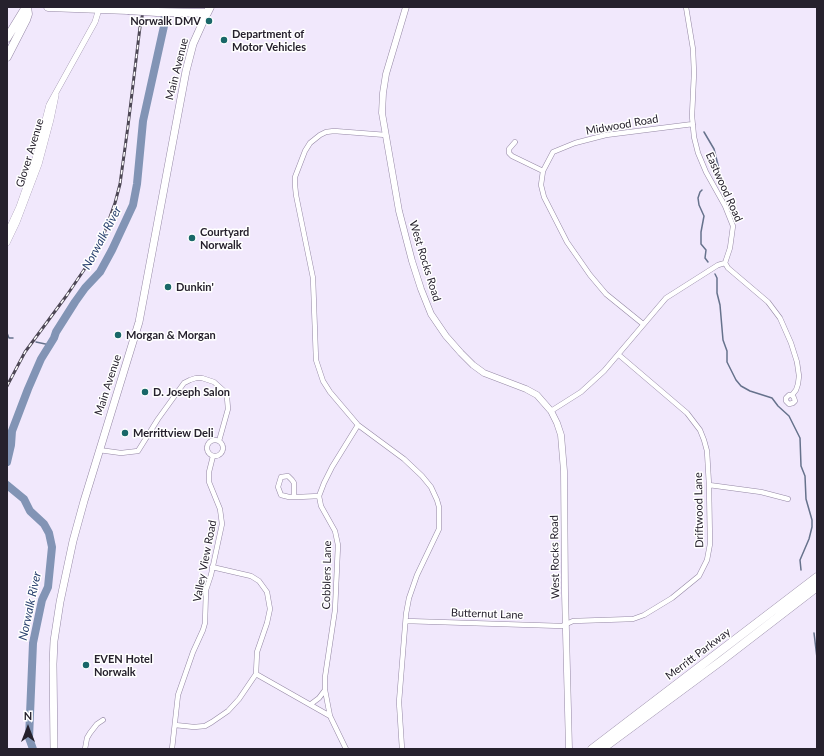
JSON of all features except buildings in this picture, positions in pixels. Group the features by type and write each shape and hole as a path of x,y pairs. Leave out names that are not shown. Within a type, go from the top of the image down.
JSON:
{"highway":[{"path":"7,38 27,7"},
{"path":"7,57 25,24 28,14 27,7"},
{"path":"48,7 182,12 208,10"},
{"name":"Merritt Parkway","path":"592,749 817,577"},
{"name":"Merritt Parkway","path":"602,749 817,587"}],"main road":[{"name":"West Rocks Road","path":"406,7 398,30 384,86 382,113 400,211 421,289 431,314 446,336 473,365 484,372 532,392 542,399 551,411 560,431 563,453 569,749"},
{"name":"Main Avenue","path":"54,749 53,674 58,616 75,535 99,450 139,322 186,71 193,44 208,10"}],"street":[{"name":"Eastwood Road","path":"686,7 693,49 694,137 698,153 706,172 725,206 733,226 730,248 725,263"},
{"name":"Glover Avenue","path":"7,233 19,207 33,167 49,105 57,88 95,22 99,9"},
{"name":"Glover Avenue","path":"7,243 18,222 39,164 51,119 57,88"},
{"name":"Midwood Road","path":"543,171 553,152 575,143 606,135 693,124"},
{"path":"386,135 326,132 314,139 305,151 295,177 296,195 313,278 315,349 317,365 323,381 330,392 358,425 414,468 431,487 437,500 439,529 417,575 409,598 406,614 399,702 402,749"},
{"path":"515,142 509,149 509,153 512,156 543,171 541,185 544,197 555,220 590,275 606,294 643,324"},
{"path":"551,411 581,392 619,355 643,324 666,298 718,265 725,263 728,268 768,302 780,318 791,343 797,362 799,376 798,384 792,395"},
{"name":"Driftwood Lane","path":"566,624 573,621 638,618 672,598 694,581 702,572 710,544 709,485 706,451 700,430 678,405 619,355"},
{"name":"Valley View Road","path":"99,450 120,453 138,451 158,419 184,383 196,378 202,378 214,382 220,386 228,397 228,409 219,442"},
{"path":"294,497 294,483 288,476 281,477 278,487 279,492 284,496 294,497 319,496 332,467 358,425"},
{"name":"Valley View Road","path":"172,749 175,715 181,685 205,623 206,590 222,524 220,509 209,482 212,456 207,449 208,444 214,440 219,442 222,446 222,452 219,455 212,456"},
{"path":"709,485 761,492 788,500"},
{"name":"Cobblers Lane","path":"319,496 321,506 335,531 338,545 335,610 325,677 325,690 330,716 346,749"},
{"path":"175,725 194,727 205,726 212,722 228,711 239,700 256,674 257,652 270,609 268,592 259,581 251,576 212,567"},
{"name":"Butternut Lane","path":"406,621 562,626 566,624"},
{"path":"256,674 330,716"},
{"path":"311,704 319,698 325,690"},
{"path":"85,749 87,738 90,733 97,724 103,720"}],"waterway":[{"name":"Norwalk River","path":"7,462 11,445 12,431 41,359 75,302 85,288 100,272 133,205 137,184 143,121 164,26 165,7"},
{"path":"704,132 714,149 719,169 718,179"},
{"path":"702,190 698,198 699,205 704,216 701,232 701,244 706,250 705,258 708,262"},
{"path":"715,274 717,278 717,293 720,305 723,340 727,351 727,362 736,380 741,386 750,391 772,398 789,416 800,438 801,466 805,476 806,499 812,520 809,539 800,560 801,570"},
{"path":"7,333 9,338 13,338"},
{"path":"36,342 50,345"},
{"name":"Norwalk River","path":"7,485 24,499 30,511 44,524 49,533 52,547 48,587 42,600 33,643 29,738 33,749"},
{"path":"814,633 817,658"}],"railway":[{"path":"7,386 25,352 88,264 105,231 120,184 140,27 144,7"}],"place":[{"name":"Norwalk DMV","path":"209,21"},
{"name":"Department of Motor Vehicles","path":"224,40"},
{"name":"Courtyard Norwalk","path":"192,238"},
{"name":"Dunkin'","path":"168,287"},
{"name":"Morgan & Morgan","path":"118,335"},
{"name":"D. Joseph Salon","path":"145,392"},
{"name":"Merrittview Deli","path":"125,433"},
{"name":"EVEN Hotel Norwalk","path":"86,665"}]}
